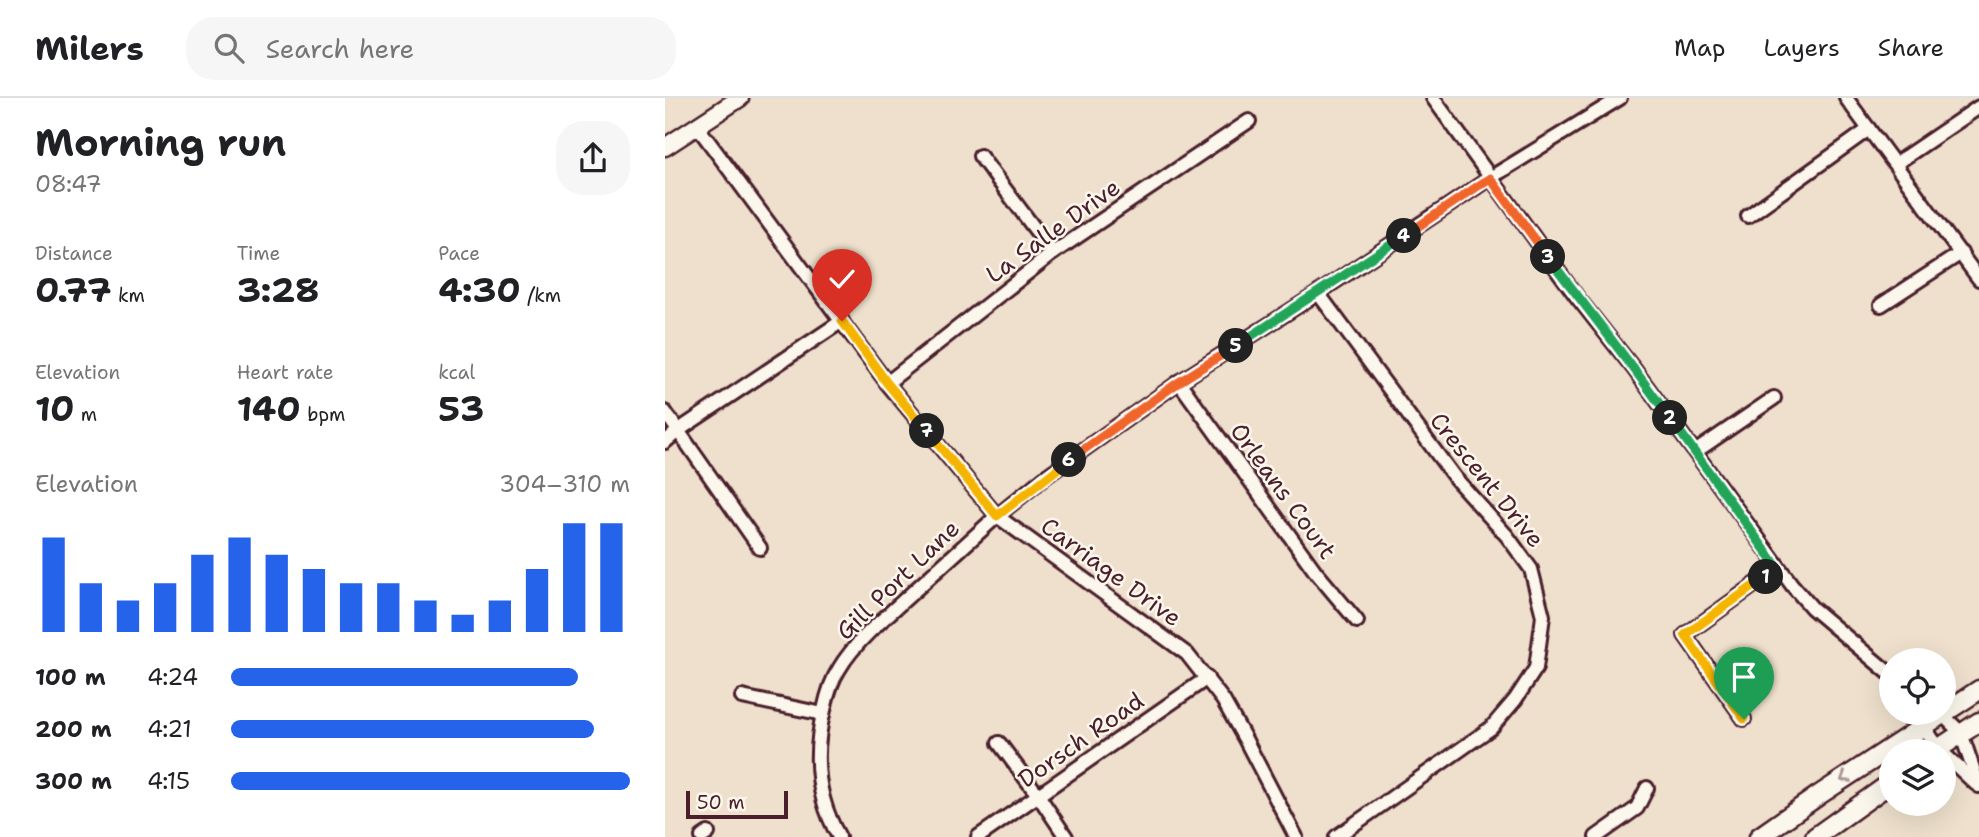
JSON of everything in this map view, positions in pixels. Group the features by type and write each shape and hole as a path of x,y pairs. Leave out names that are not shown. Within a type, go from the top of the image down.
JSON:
{"main road":[{"path":"1956,704 1979,690"},
{"path":"1954,739 1979,722"},
{"path":"1759,837 1910,725"},
{"path":"1815,837 1879,791"}],"street":[{"path":"665,147 740,98"},
{"path":"1433,98 1778,568 1812,608 1879,665"},
{"name":"Gill Port Lane","path":"839,837 825,809 819,781 819,731 827,696 837,671 870,631 997,516 1045,477 1179,382 1490,178 1620,98"},
{"path":"1846,98 1979,279"},
{"path":"1895,164 1979,107"},
{"name":"La Salle Drive","path":"887,383 1053,253 1249,121"},
{"name":"Carriage Drive","path":"697,126 887,383 997,516 1187,654 1223,700 1296,837"},
{"path":"1748,216 1869,129"},
{"path":"980,156 1053,253"},
{"path":"1881,305 1961,253"},
{"name":"Crescent Drive","path":"1318,293 1455,478 1507,536 1531,569 1543,617 1536,668 1515,700 1491,728 1336,837"},
{"path":"665,442 842,321"},
{"name":"Orleans Court","path":"1179,382 1315,571 1357,621"},
{"path":"1695,452 1774,398"},
{"path":"665,412 760,548"},
{"path":"1744,719 1685,635 1778,568"},
{"name":"Dorsch Road","path":"978,837 1207,678"},
{"path":"742,697 823,714"},
{"path":"1953,725 1961,733 1979,786"},
{"path":"999,743 1066,837"},
{"path":"1956,765 1979,786"},
{"path":"1596,837 1636,808 1647,788"}],"route":[{"path":"842,321 887,383 997,516 1045,477 1179,382 1490,178 1577,297 1634,369 1778,568 1685,635 1744,719"}]}
